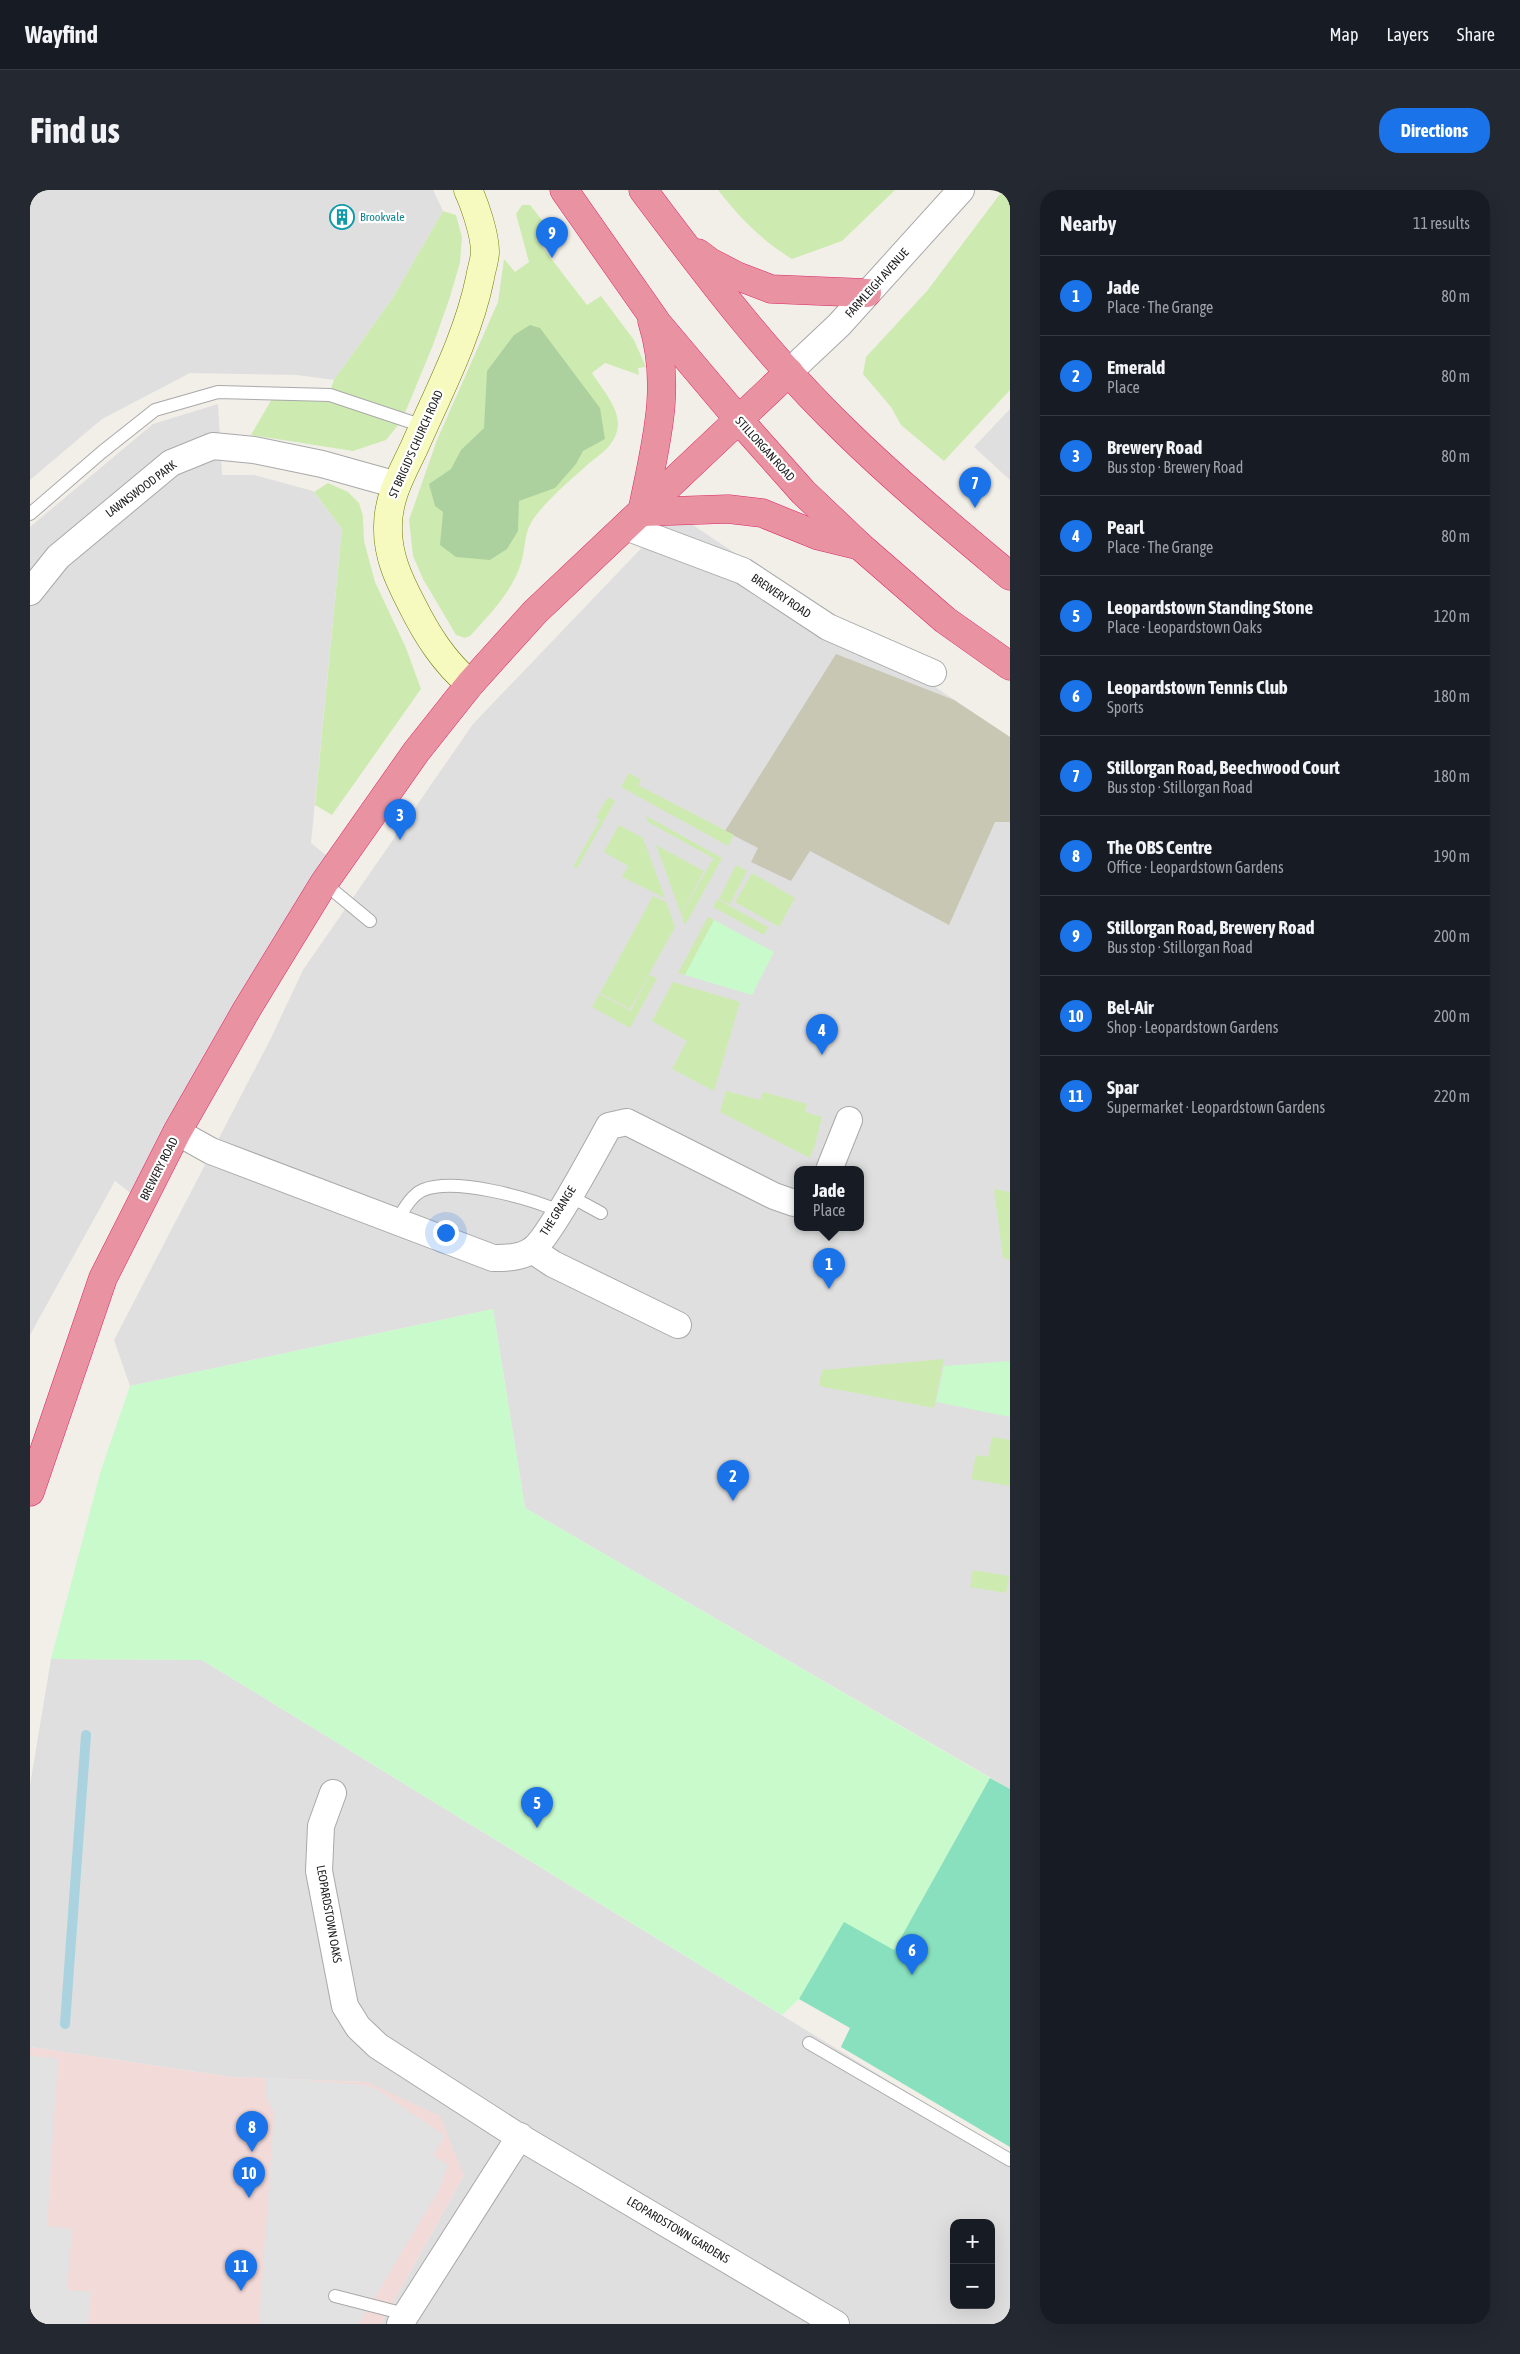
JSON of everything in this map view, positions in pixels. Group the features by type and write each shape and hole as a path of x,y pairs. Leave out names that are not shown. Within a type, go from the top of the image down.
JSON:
{"highway":[{"name":"STILLORGAN ROAD","path":"564,190 648,310 739,420 804,492 861,547 945,620 1010,666"},
{"path":"643,190 724,298 789,372 850,437 1010,576"},
{"path":"680,240 710,262 771,289 867,292"},
{"path":"648,310 659,349 663,389 634,520 728,509 762,513 819,536 861,547"},
{"name":"BREWERY ROAD","path":"30,1492 103,1278 177,1132 247,1009 324,883 416,752 470,684 535,612 789,372"}],"street":[{"name":"ST BRIGID'S CHURCH ROAD","path":"468,190 474,203 485,251 475,303 389,504 388,528 390,550 396,573 437,649 452,669 470,684"},
{"name":"FARMLEIGH AVENUE","path":"789,372 839,325 961,190"},
{"name":"LAWNSWOOD PARK","path":"30,592 58,557 171,463 213,446 254,450 322,464 397,485"},
{"name":"BREWERY ROAD","path":"634,520 743,571 828,627 933,672"},
{"path":"830,1166 849,1120"},
{"name":"THE GRANGE","path":"532,1250 546,1233 609,1126 627,1122 774,1196 794,1202"},
{"path":"177,1132 210,1151 493,1258 511,1258 532,1250 553,1264 678,1325"},
{"name":"LEOPARDSTOWN OAKS","path":"334,1793 321,1826 319,1871 345,2006"},
{"name":"LEOPARDSTOWN GARDENS","path":"345,2006 358,2027 378,2046 520,2136 836,2324"},
{"path":"402,2319 520,2136"}],"lane":[{"path":"30,514 102,452 155,410 218,392 330,395 423,426"},
{"path":"324,883 370,921"},
{"path":"396,1222 410,1201 422,1190 442,1186 564,1203 601,1213"},
{"path":"809,2044 1010,2160"},
{"path":"335,2296 402,2319"}],"shaded area":[{"path":"30,190 433,190 443,211 392,299 334,380 297,375 190,373 102,419 30,480"},
{"path":"218,404 222,475 254,475 313,491 342,529 311,843 337,864 141,1201 115,1181 30,1335 30,527 153,424"},
{"path":"1010,409 1010,480 974,447"},
{"path":"675,513 1010,737 1010,1789 525,1508 493,1309 130,1386 114,1340 271,1038 303,970 473,724"},
{"path":"836,654 954,700 1010,737 1010,822 995,822 949,925 810,851 791,881 751,862 758,848 725,831"},
{"path":"51,1659 202,1660 1010,2155 1010,2324 381,2324 464,2175 367,2082 231,2077 30,2047 30,1785"},
{"path":"30,2047 231,2077 367,2082 440,2116 464,2175 381,2324 30,2324"},
{"path":"30,2056 58,2058 47,2226 72,2229 67,2290 91,2292 88,2324 30,2324"},
{"path":"266,2077 365,2085 378,2090 445,2136 433,2155 448,2165 440,2188 359,2324 259,2324 274,2113 265,2096"}],"green space":[{"path":"718,190 895,190 842,241 792,259 771,245 752,228"},
{"path":"1010,190 1010,390 944,461 901,425 891,407 863,374 866,357 927,291 1000,194"},
{"path":"522,205 530,205 549,229 536,239 587,305 601,296 634,340 646,367 638,368 639,375 605,363 592,373 610,400 617,416 618,423 615,437 604,451 545,504 534,518 528,530 521,562 510,587 470,636 465,638 456,635 423,579 413,556 409,520 437,440 498,302 504,259 515,272 529,262 516,214"},
{"path":"443,211 456,215 462,237 460,263 433,345 407,408 399,424 386,440 353,451 251,435 273,397 326,402 334,380 392,299"},
{"path":"530,325 540,328 600,408 605,439 583,451 576,464 555,488 519,501 518,531 507,549 490,560 456,557 440,545 443,512 435,506 429,484 451,469 461,450 484,428 487,371 514,335"},
{"path":"328,483 348,492 359,503 363,516 364,541 375,582 406,648 421,689 332,815 315,805 342,529 314,492"},
{"path":"629,773 641,780 638,785 734,835 728,846 621,787"},
{"path":"608,797 615,801 577,868 573,867 600,820 596,817"},
{"path":"646,816 722,858 720,862 648,822"},
{"path":"619,825 643,838 665,898 622,877 628,866 604,852"},
{"path":"656,845 704,871 681,914"},
{"path":"713,859 720,862 685,925 681,915"},
{"path":"736,865 747,871 730,904 719,899"},
{"path":"752,873 795,898 779,927 735,902"},
{"path":"653,896 666,902 675,927 630,1009 600,993"},
{"path":"717,899 768,927 764,935 713,907"},
{"path":"708,917 714,920 685,975 678,973"},
{"path":"714,920 774,952 752,995 685,975"},
{"path":"649,975 657,978 630,1028 592,1007 599,994 631,1011"},
{"path":"673,982 740,1002 714,1091 672,1069 687,1041 652,1021"},
{"path":"726,1091 760,1100 763,1092 807,1104 805,1112 822,1117 810,1158 720,1112"},
{"path":"994,1189 1010,1192 1010,1260 1003,1258"},
{"path":"493,1309 525,1508 990,1778 894,1950 844,1923 799,1999 782,2015 202,1660 51,1659 101,1470 130,1386"},
{"path":"944,1359 934,1408 819,1386 822,1370"},
{"path":"1010,1361 1010,1417 936,1402 944,1366"},
{"path":"992,1437 1010,1440 1010,1486 971,1479 976,1455 988,1457"},
{"path":"973,1570 1009,1576 1006,1593 970,1587"},
{"path":"990,1778 1010,1789 1010,2147 841,2047 850,2028 799,1999 844,1922 894,1950"}],"waterway":[{"path":"65,2024 86,1735"}],"place":[{"name":"Brookvale","path":"342,217"},
{"name":"Stillorgan Road, Brewery Road","path":"552,258"},
{"name":"Stillorgan Road, Beechwood Court","path":"975,508"},
{"name":"Brewery Road","path":"400,840"},
{"name":"Pearl","path":"822,1055"},
{"name":"Jade","path":"829,1289"},
{"name":"Emerald","path":"733,1501"},
{"name":"Leopardstown Standing Stone","path":"537,1828"},
{"name":"Leopardstown Tennis Club","path":"912,1975"},
{"name":"The OBS Centre","path":"252,2152"},
{"name":"Bel-Air","path":"249,2198"},
{"name":"Spar","path":"241,2291"}]}
